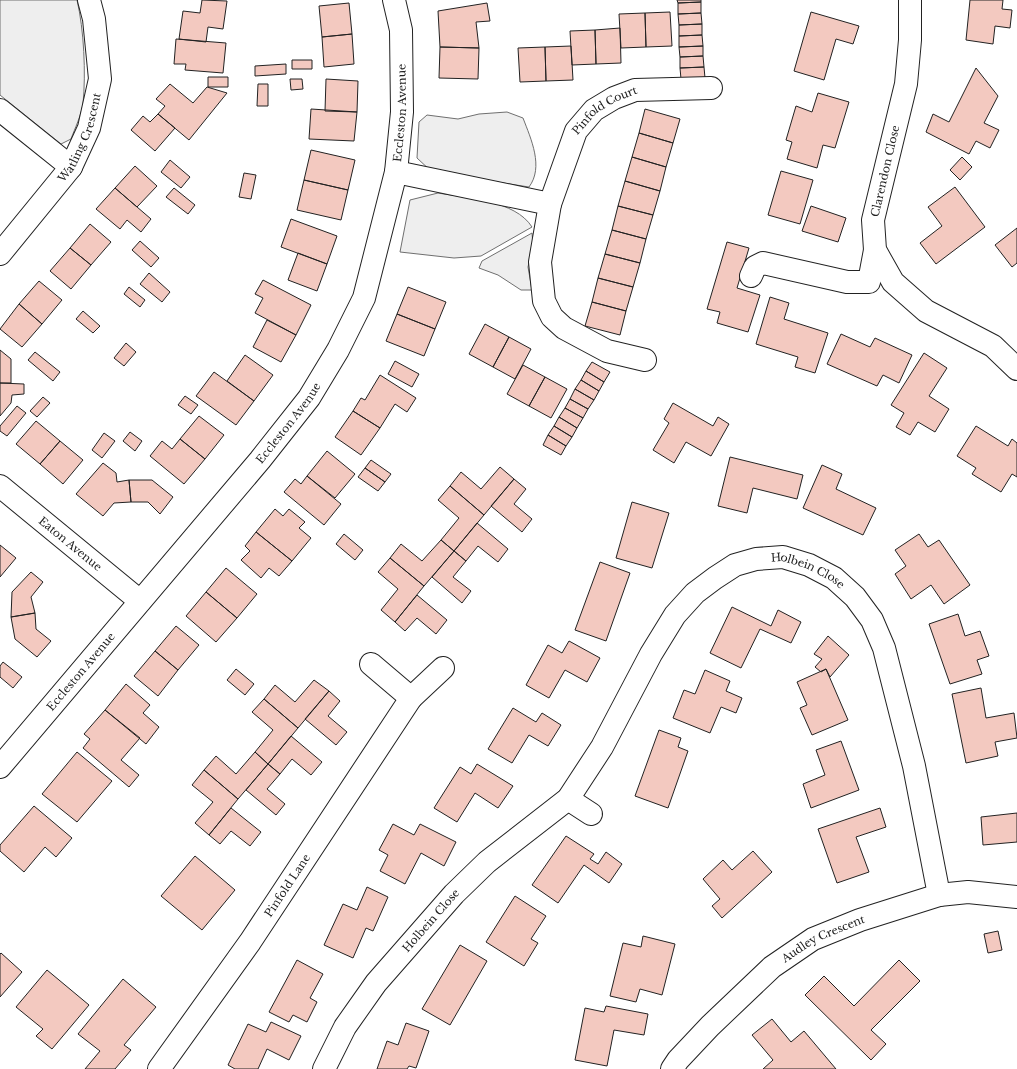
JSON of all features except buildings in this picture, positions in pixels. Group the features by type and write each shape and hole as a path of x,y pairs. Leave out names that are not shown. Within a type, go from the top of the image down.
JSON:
{"street":[{"name":"Watling Crescent","path":"0,254 70,167 89,128 100,79 94,19 89,0"},
{"name":"Eccleston Avenue","path":"0,767 260,460 309,398 338,350 364,298 396,172 402,112 401,30 394,0"},
{"name":"Clarendon Close","path":"910,0 910,40 906,84 873,220 875,250 893,282 926,311 994,346 1017,369"},
{"name":"Pinfold Court","path":"645,360 608,351 564,328 552,317 544,301 540,262 550,204 576,132 594,110 614,98 635,90 659,88 711,88"},
{"path":"0,110 70,167"},
{"path":"396,172 550,204"},
{"path":"750,276 754,267 763,263 847,282 869,282 875,250"},
{"name":"Eaton Avenue","path":"0,486 140,601"},
{"name":"Holbein Close","path":"324,1069 345,1027 376,983 454,894 487,862 568,799 602,747 651,654 675,615 695,593 735,565 756,559 783,557 809,565 834,578 855,597 872,620 884,648 914,766 939,895"},
{"path":"371,664 411,698"},
{"name":"Pinfold Lane","path":"159,1069 250,942 411,698 443,668"},
{"path":"568,799 591,814"},
{"name":"Audley Crescent","path":"672,1069 710,1026 772,967 813,939 860,920 939,895 968,892 1017,897"}],"shaded area":[{"path":"0,0 77,0 84,52 83,104 71,139 61,144 0,95"},
{"path":"507,112 523,118 535,153 536,171 529,187 432,172 417,158 419,122 427,115 458,119 479,114"},
{"path":"438,193 476,199 502,206 514,211 524,218 532,227 481,256 454,258 400,252 410,200"},
{"path":"532,233 533,245 528,267 532,290 521,290 498,275 479,268 482,261"}]}
